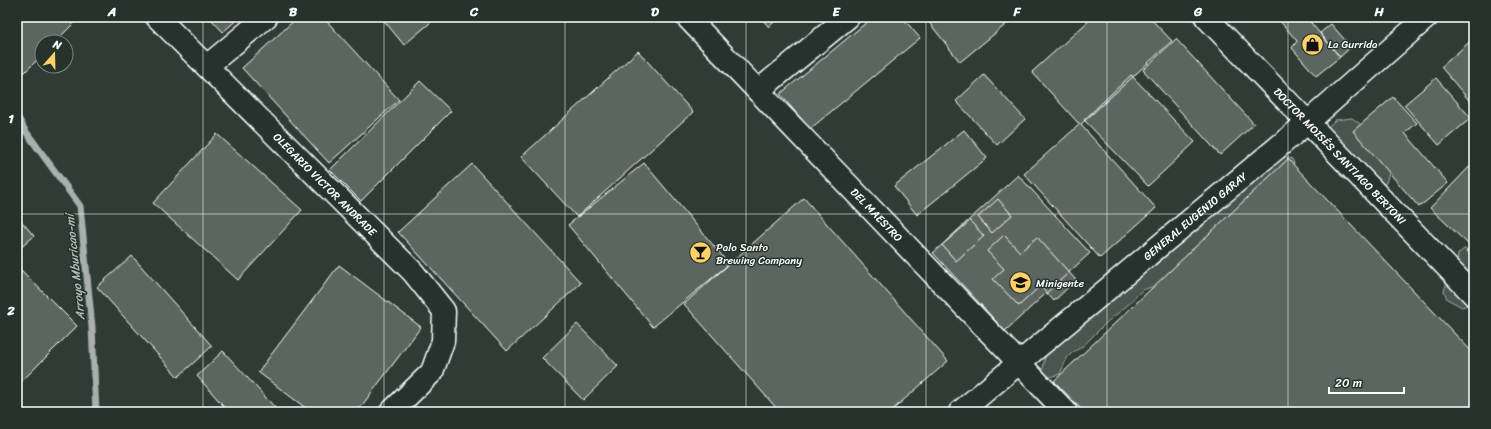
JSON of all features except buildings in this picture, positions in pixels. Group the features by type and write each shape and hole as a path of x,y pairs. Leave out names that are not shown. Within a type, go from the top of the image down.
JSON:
{"street":[{"name":"OLEGARIO VICTOR ANDRADE","path":"157,17 413,272 444,311 443,341 432,372 391,412"},
{"path":"207,66 266,17"},
{"name":"DEL MAESTRO","path":"686,17 1066,412"},
{"path":"758,91 848,17"},
{"name":"DOCTOR MOISÉS SANTIAGO BERTONI","path":"1206,17 1474,295"},
{"name":"GENERAL EUGENIO GARAY","path":"960,412 1308,122 1427,17"}],"shaded area":[{"path":"1352,118 1360,124 1362,132 1391,166 1386,183 1365,192 1348,182 1340,175 1327,134 1329,126 1335,120"},
{"path":"1286,157 1292,159 1294,163 1292,168 1191,250 1172,274 1157,285 1139,293 1083,346 1067,358 1060,374 1047,378 1042,375 1045,356 1110,300 1115,298 1126,283 1156,265 1191,233 1201,228 1210,216 1280,158"},
{"path":"1464,249 1472,250 1474,253 1474,303 1462,307 1447,299 1444,291 1447,282 1457,266 1458,254"}],"waterway":[{"name":"Arroyo Mburicao-mi","path":"17,116 24,129 80,206 92,327 96,412"}],"place":[{"name":"La Gurrida","path":"1312,44"},
{"name":"Palo Santo Brewing Company","path":"701,253"},
{"name":"Minigente","path":"1020,283"}]}
